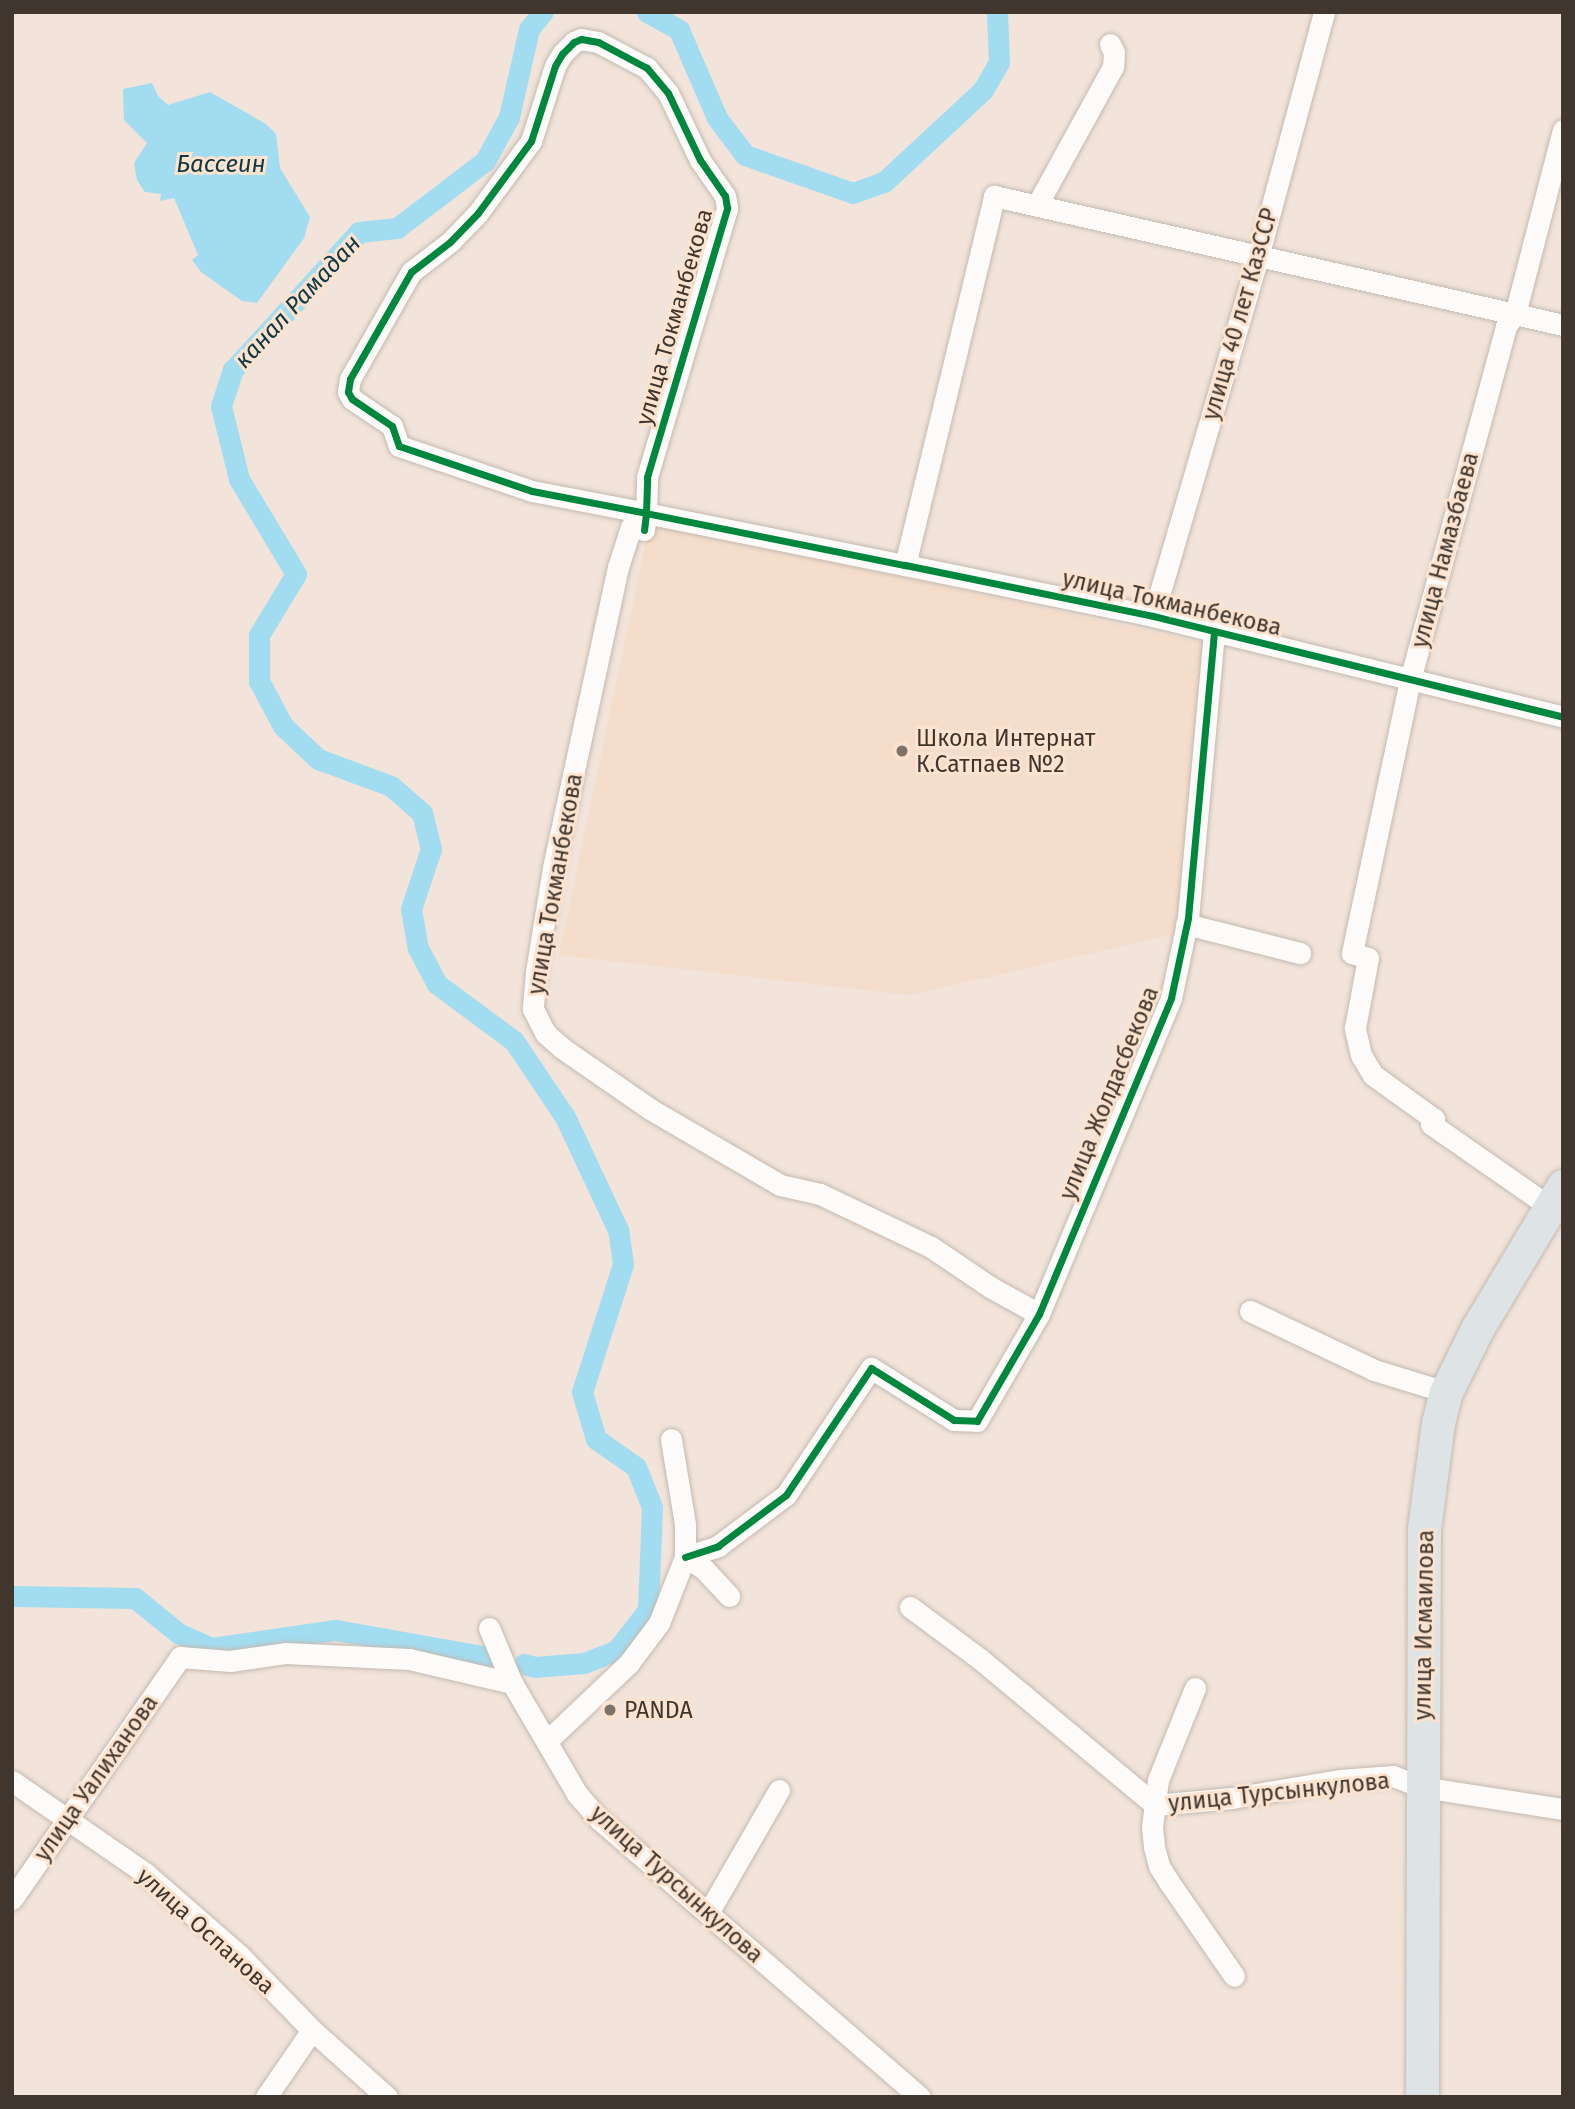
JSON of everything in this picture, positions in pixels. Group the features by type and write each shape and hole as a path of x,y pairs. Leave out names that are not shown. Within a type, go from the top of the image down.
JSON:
{"main road":[{"name":"улица Исмаилова","path":"1422,2097 1424,1529 1437,1423 1446,1392 1477,1329 1557,1197"}],"street":[{"name":"улица 40 лет КазССР","path":"1153,616 1258,257 1324,12"},
{"name":"улица Токманбекова","path":"645,522 647,477 727,208 725,196 700,160 668,93 647,68 598,43 581,39 562,54 555,66 531,141 503,181 450,242 411,272 350,379 348,392 352,399 392,426 398,446 532,491 645,522 905,565 1153,616 1563,717"},
{"path":"1037,205 1113,67 1114,52 1110,44"},
{"name":"улица Намазбаева","path":"1557,1197 1431,1124 1434,1119 1373,1074 1361,1055 1355,1028 1368,958 1352,953 1410,680 1502,339 1515,314 1563,130"},
{"path":"905,565 994,197 1258,257 1352,275 1457,304 1563,326"},
{"name":"улица Токманбекова","path":"645,522 631,527 618,567 553,868 536,972 533,1009 546,1034 562,1048 650,1109 780,1185 820,1194 867,1214 930,1247 990,1287 1039,1314"},
{"name":"улица Жолдасбекова","path":"685,1557 718,1546 786,1496 872,1368 954,1420 977,1421 1039,1314 1171,998 1186,924 1214,631"},
{"path":"1186,924 1300,953"},
{"path":"1250,1311 1374,1370 1446,1392"},
{"path":"548,1740 648,1642 659,1623 685,1557 685,1524 671,1439"},
{"path":"685,1557 704,1569 729,1595"},
{"name":"улица Турсынкулова","path":"910,1607 980,1659 1155,1805 1231,1798 1340,1780 1393,1776 1422,1787 1563,1810"},
{"name":"улица Турсынкулова","path":"489,1628 512,1683 548,1740 577,1794 600,1820 920,2097"},
{"name":"улица Уалиханова","path":"12,1899 180,1657 230,1661 286,1653 409,1659 512,1683"},
{"path":"1195,1688 1158,1780 1152,1827 1158,1866 1234,1976"},
{"name":"улица Оспанова","path":"12,1781 145,1873 240,1956 313,2030 387,2097"},
{"path":"708,1913 779,1790"},
{"path":"266,2097 313,2030"}],"shaded area":[{"name":"Школа Интернат К.Сатпаев №2","path":"650,522 1213,645 1183,932 910,995 559,955"}],"water":[{"name":"Бассеин","path":"152,83 158,96 168,105 210,92 266,124 276,134 280,168 310,217 304,238 257,303 242,301 201,272 192,260 198,255 174,198 160,201 161,194 145,192 137,180 134,163 147,143 124,120 123,89"}],"waterway":[{"name":"канал Рамадан","path":"524,1664 535,1667 584,1663 616,1651 648,1610 652,1507 636,1467 596,1439 582,1392 623,1264 618,1230 565,1117 514,1041 437,984 418,949 411,909 431,849 422,813 391,786 318,759 283,726 259,681 259,635 296,574 239,479 221,406 233,370 359,232 397,228 485,161 509,117 529,29 543,12"},
{"name":"канал Рамадан","path":"647,12 679,30 717,118 745,155 853,193 884,182 983,90 999,62 997,12"},
{"name":"канал Рамадан","path":"12,1596 135,1598 178,1633 212,1648 336,1630 487,1657"}],"cycle path":[{"path":"644,530 646,513 647,477 727,208 725,196 700,160 668,93 647,68 598,42 581,39 562,54 555,66 531,141 478,213 450,242 411,272 350,379 348,392 352,399 392,426 399,446 532,491 646,513 905,565 1153,616 1563,717"},
{"path":"685,1557 718,1546 786,1495 871,1368 954,1420 977,1421 1039,1314 1171,998 1188,918 1214,631"}],"place":[{"name":"Школа Интернат К.Сатпаев №2","path":"902,751"},
{"name":"PANDA","path":"610,1710"}]}
